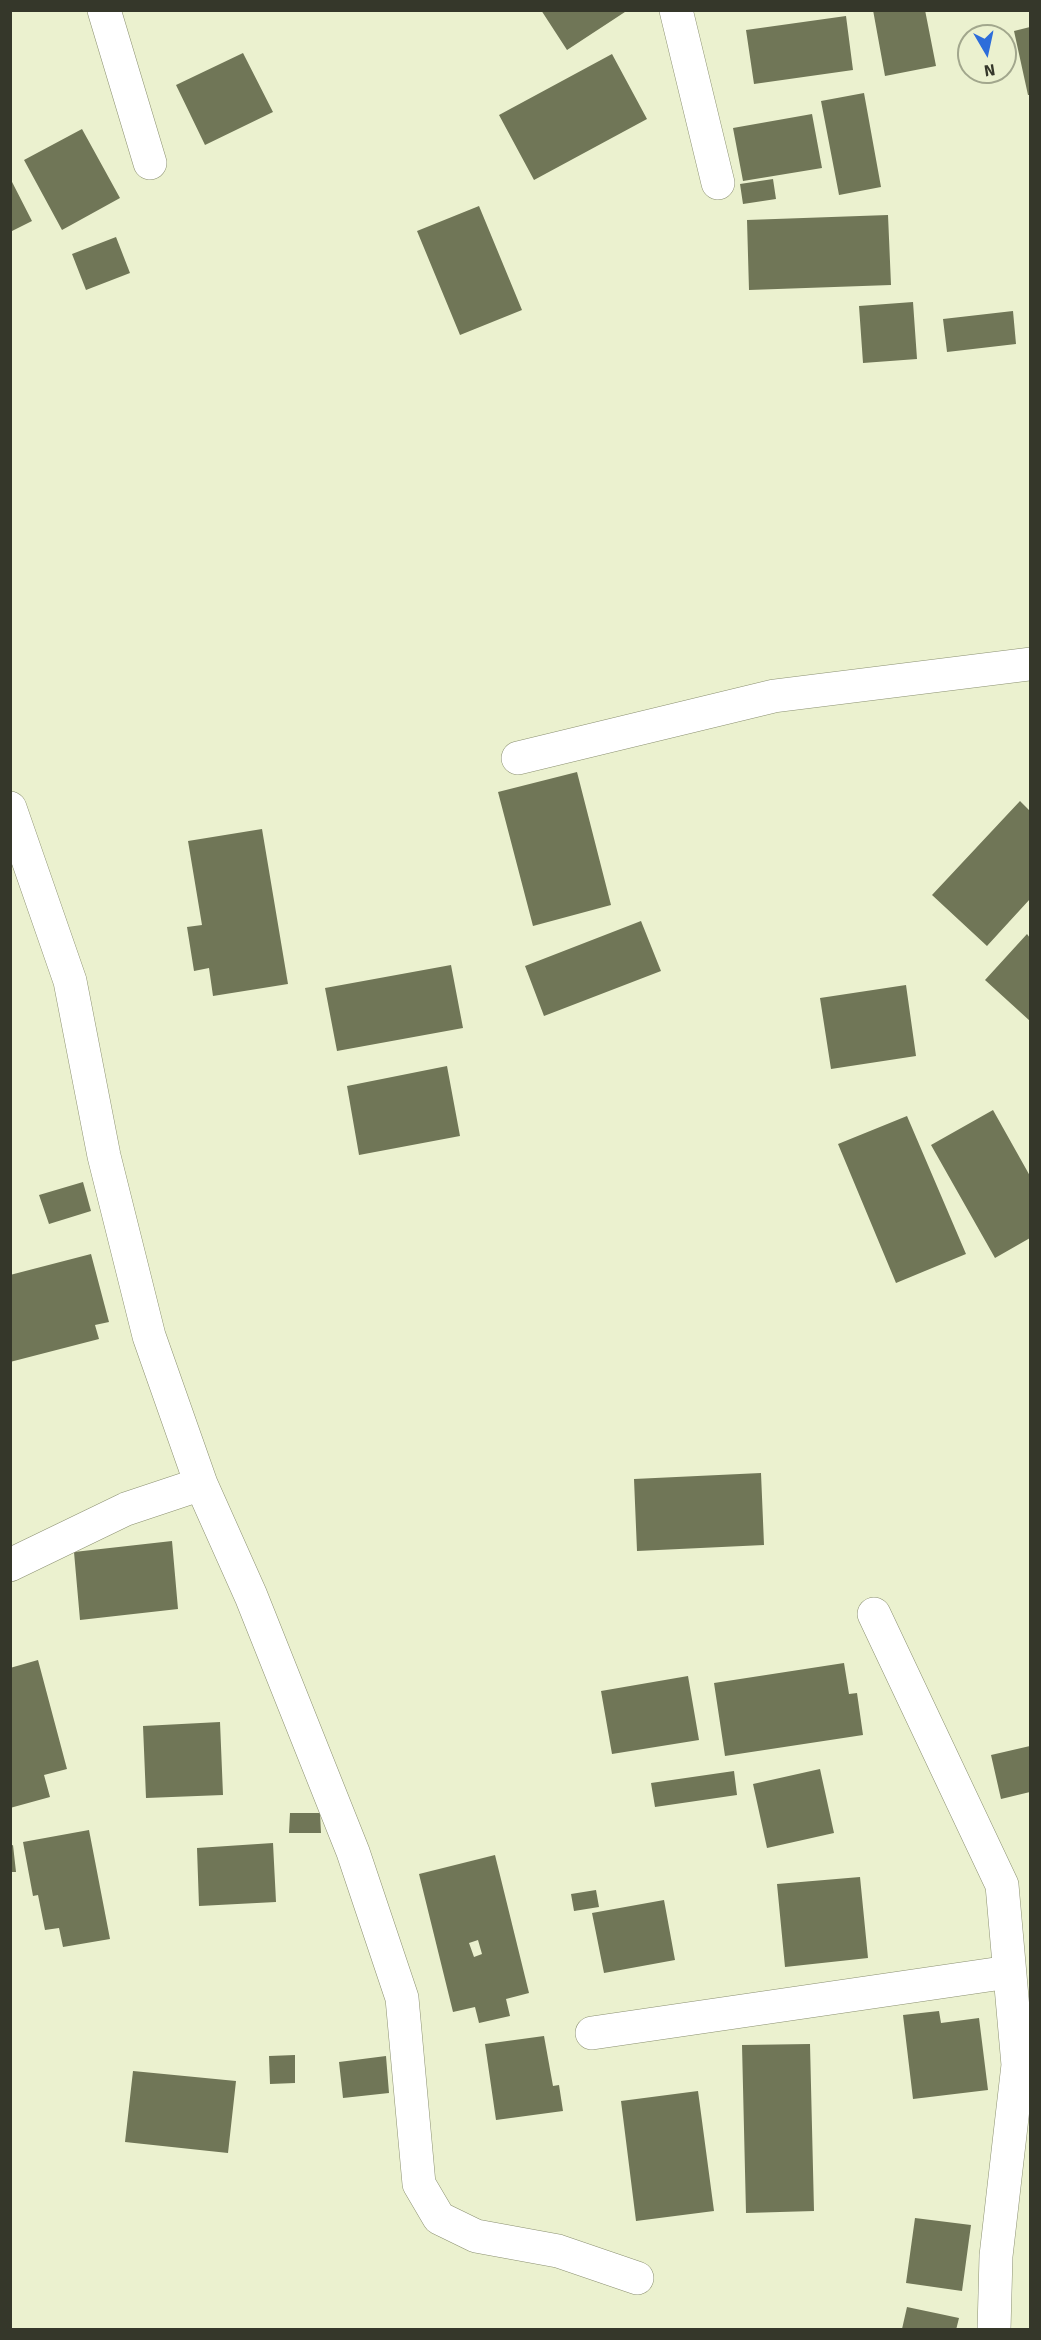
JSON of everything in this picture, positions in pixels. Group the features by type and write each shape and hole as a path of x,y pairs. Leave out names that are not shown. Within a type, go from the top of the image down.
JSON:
{"street":[{"path":"104,10 150,163"},
{"path":"676,10 718,183"},
{"path":"518,758 774,696 1030,664"},
{"path":"10,807 70,981 104,1156 148,1336 201,1484 251,1596 348,1841 402,1998 419,2184 439,2218 476,2236 558,2252 637,2278"},
{"path":"10,1565 126,1509 201,1484"},
{"path":"874,1614 1002,1885 1018,2065 996,2256 994,2330"},
{"path":"592,2033 1010,1972"}],"building":[{"path":"541,10 628,10 567,50"},
{"path":"873,10 925,10 936,66 885,76"},
{"path":"846,16 853,70 754,84 746,30"},
{"path":"1030,27 1030,95 1028,95 1017,45 1017,30"},
{"path":"243,53 273,112 205,145 176,85"},
{"path":"612,54 647,119 534,180 499,115"},
{"path":"864,93 881,187 839,195 821,101"},
{"path":"812,114 822,168 743,181 733,128"},
{"path":"82,129 120,198 62,230 24,160"},
{"path":"10,178 32,221 10,232"},
{"path":"773,179 776,199 743,204 740,184"},
{"path":"479,206 522,310 460,335 417,231"},
{"path":"888,215 891,285 749,290 747,220"},
{"path":"116,237 130,273 86,290 72,254"},
{"path":"913,302 917,359 863,363 859,306"},
{"path":"1013,311 1016,344 947,352 943,319"},
{"path":"577,772 611,905 533,926 498,792"},
{"path":"1020,801 1030,811 1030,899 987,946 932,895"},
{"path":"262,829 288,984 213,996 209,968 194,971 187,927 202,925 188,841"},
{"path":"641,921 661,971 544,1016 525,966"},
{"path":"1027,934 1030,938 1030,1021 985,980"},
{"path":"451,965 463,1028 337,1051 325,988"},
{"path":"906,985 916,1056 831,1069 820,998"},
{"path":"447,1066 460,1136 359,1155 347,1086"},
{"path":"993,1110 1030,1176 1030,1238 995,1258 931,1145"},
{"path":"907,1116 966,1254 896,1283 838,1144"},
{"path":"83,1182 91,1211 49,1224 39,1195"},
{"path":"91,1254 109,1322 95,1325 99,1339 10,1362 10,1275"},
{"path":"761,1473 764,1545 637,1551 634,1479"},
{"path":"172,1541 178,1609 80,1620 74,1552"},
{"path":"38,1660 67,1769 44,1775 50,1797 10,1808 10,1668"},
{"path":"844,1663 849,1694 857,1693 863,1735 725,1756 714,1683"},
{"path":"688,1676 699,1740 612,1754 601,1691"},
{"path":"220,1722 223,1795 146,1798 143,1726"},
{"path":"1030,1746 1030,1792 1001,1799 991,1755"},
{"path":"820,1769 834,1833 767,1848 753,1784"},
{"path":"734,1771 737,1795 655,1807 651,1783"},
{"path":"290,1813 320,1813 321,1833 289,1833"},
{"path":"89,1830 110,1939 63,1947 59,1928 45,1930 38,1895 33,1896 23,1842"},
{"path":"273,1843 276,1902 199,1906 197,1848"},
{"path":"13,1845 16,1872 10,1872 10,1846"},
{"path":"495,1855 529,1993 506,1999 510,2016 479,2023 475,2007 453,2012 419,1874","holes":["478,1940 482,1954 474,1957 469,1943"]},
{"path":"860,1877 868,1958 785,1967 777,1884"},
{"path":"596,1890 599,1907 574,1911 571,1894"},
{"path":"664,1900 675,1960 604,1973 592,1913"},
{"path":"939,2011 941,2023 979,2018 988,2090 913,2099 903,2015"},
{"path":"544,2036 553,2086 559,2085 563,2111 496,2120 485,2044"},
{"path":"810,2044 814,2211 746,2213 742,2045"},
{"path":"295,2055 295,2083 270,2084 269,2056"},
{"path":"386,2056 389,2093 343,2098 339,2062"},
{"path":"133,2071 236,2081 228,2153 125,2142"},
{"path":"698,2091 714,2211 636,2221 621,2101"},
{"path":"915,2218 971,2225 962,2291 906,2283"},
{"path":"907,2307 959,2318 956,2330 902,2329"}]}
